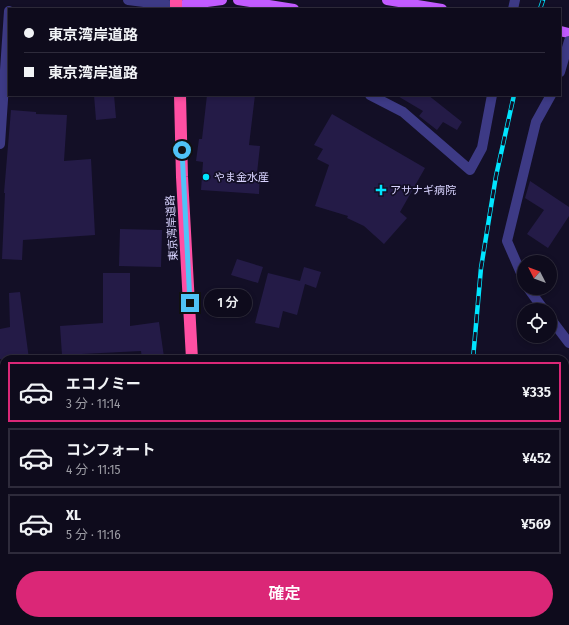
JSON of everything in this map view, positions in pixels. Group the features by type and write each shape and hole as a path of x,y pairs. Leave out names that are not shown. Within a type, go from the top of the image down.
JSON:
{"highway":[{"name":"東京湾岸道路","path":"180,96 182,177 192,355"}],"main road":[{"path":"176,5 222,0"},
{"path":"238,0 288,8"},
{"path":"387,0 436,8"}],"street":[{"path":"128,0 176,5"},
{"path":"561,69 569,41"},
{"path":"0,144 7,76 8,43"},
{"path":"372,96 403,112 470,170 482,148 492,96"},
{"path":"517,264 507,241 535,125 550,96"},
{"path":"557,327 569,343"}],"building":[{"path":"94,96 114,96 116,118 96,120"},
{"path":"207,96 255,96 249,145 260,146 257,173 260,173 259,194 201,190 203,162 196,161 199,139 202,139"},
{"path":"398,96 429,96 462,122 457,130 443,122 437,130 419,116 423,111"},
{"path":"11,110 36,112 36,114 67,115 64,161 91,159 95,235 23,240 22,260 2,259 4,193"},
{"path":"332,114 425,168 400,212 407,218 384,244 364,226 347,218 348,216 315,206 329,165 317,159 323,149 314,145"},
{"path":"530,181 569,207 569,216 548,248 527,234 544,210 525,198"},
{"path":"120,229 162,230 161,267 119,266"},
{"path":"237,259 263,267 258,283 231,275"},
{"path":"304,267 321,272 316,288 305,284 297,315 283,311 279,328 255,323 268,273 300,281"},
{"path":"103,273 130,273 130,326 159,322 164,355 142,355 141,351 62,355 60,326 103,323"},
{"path":"20,292 28,355 0,355 0,329 10,327 9,293"}],"railway":[{"path":"540,8 543,0"},
{"path":"473,355 481,268 496,176 514,96"}],"place":[{"name":"やま金水産","path":"206,177"},
{"name":"アサナギ病院","path":"381,190"}],"route":[{"path":"182,150 182,177 190,303"}]}
